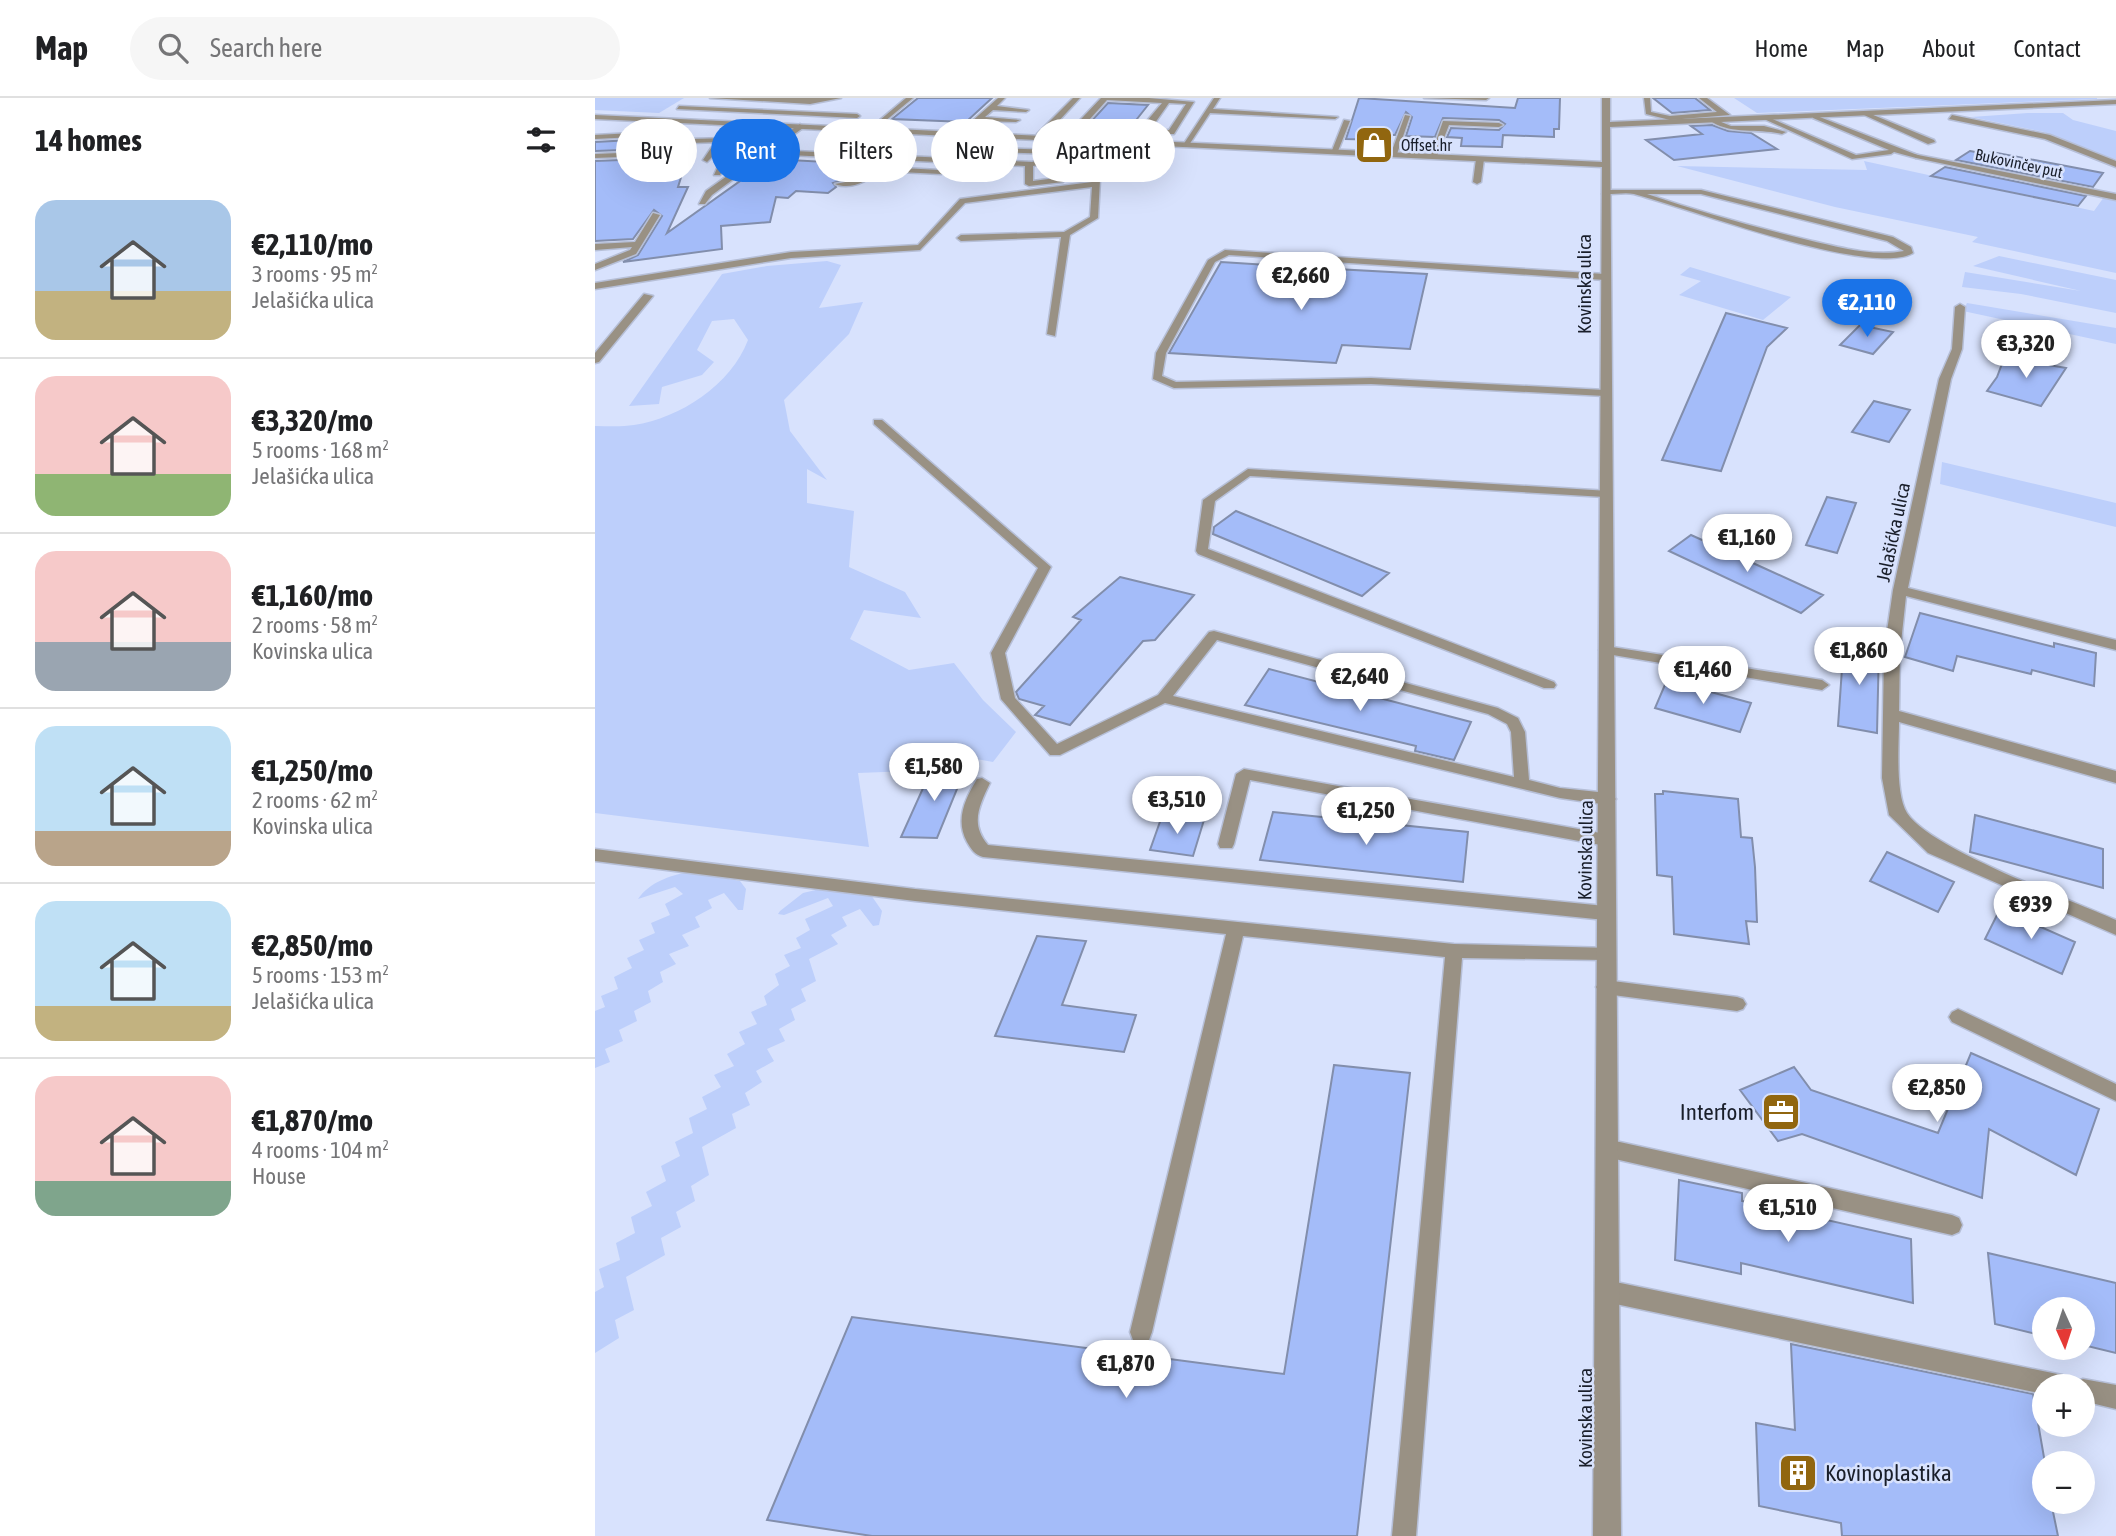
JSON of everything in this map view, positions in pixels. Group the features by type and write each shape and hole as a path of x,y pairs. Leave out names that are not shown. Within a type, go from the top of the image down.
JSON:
{"street":[{"name":"Kovinska ulica","path":"1606,98 1607,1536"},
{"path":"1605,125 2116,102"},
{"path":"1932,111 2047,137 2116,164"},
{"path":"595,117 711,122"},
{"path":"800,126 931,132"},
{"path":"1175,143 1605,165"},
{"name":"Bukovinčev put","path":"1916,156 2116,197"},
{"path":"595,360 648,296"},
{"name":"Jelašićka ulica","path":"1960,307 1957,349 1945,379 1900,590 1892,652 1890,778 1898,815 1934,848 2116,928"},
{"path":"1900,590 2116,645"},
{"path":"1889,714 2116,777"}],"lane":[{"path":"713,98 819,102 838,98"},
{"path":"884,119 910,98"},
{"path":"979,119 1003,98 1014,99"},
{"path":"1057,119 1077,98"},
{"path":"1085,119 1105,98 1191,102 1175,126"},
{"path":"1186,143 1217,98"},
{"path":"1427,98 1486,98"},
{"path":"1647,98 1648,113 1660,117 1724,113"},
{"path":"1702,98 1735,121"},
{"path":"752,119 775,101"},
{"path":"1152,119 1167,101"},
{"path":"679,108 857,116"},
{"path":"991,108 1026,110"},
{"path":"1208,111 1335,117"},
{"path":"1866,114 1931,142"},
{"path":"1392,154 1407,116"},
{"path":"1815,117 1881,145 1916,156"},
{"path":"1768,119 1855,157 1891,152"},
{"path":"1334,151 1346,121"},
{"path":"1714,121 1727,130 1775,129 1805,145"},
{"path":"1433,156 1446,123 1499,125"},
{"path":"595,136 616,135"},
{"path":"595,156 616,155"},
{"path":"707,160 711,156"},
{"path":"1477,182 1480,159"},
{"path":"1018,164 1032,163"},
{"path":"1029,164 1028,184 1044,182"},
{"path":"702,202 727,182"},
{"path":"839,184 855,182"},
{"path":"595,286 791,255 920,247 963,201 1096,184 1094,218 1066,234 961,238"},
{"path":"1605,192 1638,194 1682,191 1733,199 1890,239 1908,249 1909,253 1890,258 1854,253 1674,208 1638,194"},
{"path":"595,267 633,252 656,215"},
{"path":"1052,334 1066,234"},
{"path":"595,247 638,244"},
{"path":"1605,276 1228,252 1212,260 1161,353 1157,377 1174,385 1371,381 1605,393"},
{"path":"878,422 1045,567 998,653 1008,699 1055,751 1163,698 1214,635 1493,711 1513,722 1518,732 1522,783"},
{"path":"1549,685 1202,551 1209,500 1248,472 1605,493"},
{"path":"1607,650 1822,685"},
{"path":"1163,698 1560,793 1608,799"},
{"path":"1226,844 1244,774 1606,840"},
{"path":"982,783 968,814 970,837 983,851 1605,913"},
{"path":"595,855 915,895 1454,951 1605,953"},
{"path":"1141,1332 1236,929"},
{"path":"1404,1536 1454,951"},
{"path":"1605,987 1737,1004"},
{"path":"1958,1017 2116,1093"},
{"path":"1606,1148 1952,1225"},
{"path":"1606,1291 2032,1380"},
{"path":"2095,1393 2116,1397"}],"shaded area":[{"path":"595,98 684,98 659,113 595,110"},
{"path":"1734,98 2097,98 2097,99 1757,113"},
{"path":"2063,113 2073,120 2116,131 2116,159 2100,158 2044,132 1971,117"},
{"path":"1864,161 2094,211 2104,197 2116,199 2116,273 1972,242 1978,237 1835,207 1677,166 1867,170"},
{"path":"1999,256 2116,280 2116,313 2021,294 1962,287 1965,272 2081,291 1973,266"},
{"path":"827,261 841,265 819,308 863,302 849,334 784,400 790,431 827,480 807,469 807,503 854,511 849,567 905,592 921,618 864,610 850,639 909,670 954,663 983,700 1016,732 993,762 932,751 910,771 858,773 869,847 595,813 595,426 634,425 669,415 702,397 729,371 748,340 734,319 712,321 697,350 714,362 702,375 662,387 659,404 629,406 722,274 767,266"},
{"path":"1690,267 1791,297 1763,320 1679,295 1701,281 1680,275"},
{"path":"1967,303 2116,328 2116,344 1963,311"},
{"path":"1942,462 2116,503 2116,527 1940,484"},
{"path":"688,872 740,881 746,889 743,910 738,910 724,893 708,900 712,908 695,917 700,927 682,935 689,946 669,954 676,964 660,972 663,982 648,991 651,1002 634,1011 637,1021 619,1030 623,1041 605,1049 610,1062 595,1068 595,1011 605,1007 601,996 618,989 614,977 632,968 627,958 644,950 639,940 655,933 651,923 670,915 665,904 683,894 675,887 638,899 648,888 660,881"},
{"path":"824,888 871,895 882,911 879,925 873,926 860,909 842,917 847,926 831,935 838,944 809,959 816,981 801,989 806,1001 791,1009 795,1020 779,1029 785,1041 767,1049 774,1061 756,1071 762,1082 745,1093 750,1105 732,1114 736,1128 702,1147 709,1175 691,1186 695,1201 676,1212 681,1227 661,1238 665,1255 626,1277 634,1310 615,1320 619,1338 595,1353 595,1292 604,1287 599,1269 620,1260 616,1243 635,1233 631,1217 652,1206 646,1192 666,1181 661,1166 680,1156 675,1142 693,1133 689,1118 707,1109 702,1097 721,1087 714,1075 734,1066 727,1054 745,1044 739,1032 757,1024 751,1012 767,1005 764,996 779,985 775,974 790,966 784,955 801,948 796,938 810,930 805,919 833,906 828,898 784,915 778,914 803,893"}],"building":[{"path":"918,98 992,98 969,119 892,119"},
{"path":"1359,98 1515,108 1518,98 1560,98 1559,129 1554,129 1554,137 1503,135 1502,147 1461,146 1462,138 1447,137 1451,128 1499,130 1505,124 1499,120 1443,118 1435,137 1406,136 1412,117 1406,112 1395,135 1383,135 1382,140 1346,139"},
{"path":"1653,98 1695,98 1710,110 1672,113"},
{"path":"1108,103 1148,105 1137,119 1093,119"},
{"path":"1712,125 1728,131 1751,133 1777,149 1674,160 1646,140 1702,134 1691,126"},
{"path":"616,141 616,150 595,151 595,142"},
{"path":"1970,151 1986,154 1992,152 2103,173 2093,187 1956,160"},
{"path":"616,160 616,182 680,182 678,187 688,187 667,233 739,182 800,182 800,161 814,161 814,182 836,182 833,183 836,187 828,193 796,191 788,198 776,197 770,222 721,226 722,249 623,262 638,255 662,216 654,210 633,239 595,241 595,161"},
{"path":"1945,167 2086,196 2078,206 1931,176"},
{"path":"1221,262 1285,266 1286,262 1337,265 1336,269 1427,274 1410,349 1342,345 1336,363 1169,353"},
{"path":"1726,313 1787,328 1767,347 1721,471 1662,460"},
{"path":"1860,325 1893,332 1873,354 1840,345"},
{"path":"2005,356 2066,368 2041,406 1987,391 1997,377"},
{"path":"1874,401 1910,410 1889,442 1852,432"},
{"path":"1827,497 1856,503 1837,553 1806,545"},
{"path":"1236,511 1389,573 1362,596 1213,534 1214,527"},
{"path":"1691,535 1823,595 1801,613 1669,551"},
{"path":"1120,577 1194,595 1155,640 1143,641 1070,725 1035,715 1044,706 1019,699 1016,692 1081,620 1073,617"},
{"path":"1920,613 2054,647 2054,643 2096,653 2094,686 2032,670 2031,674 1957,656 1953,671 1905,657"},
{"path":"1844,640 1879,646 1877,733 1838,726"},
{"path":"1269,669 1471,722 1454,760 1415,751 1416,746 1245,705"},
{"path":"1667,680 1751,703 1740,732 1655,708"},
{"path":"933,766 966,767 937,838 901,837"},
{"path":"1663,791 1738,799 1741,837 1752,838 1755,867 1757,922 1746,921 1749,944 1674,934 1672,877 1657,875 1655,794 1663,794"},
{"path":"1273,812 1468,832 1463,882 1260,860"},
{"path":"1975,815 2103,849 2103,888 1970,852"},
{"path":"1162,816 1204,820 1193,856 1150,850"},
{"path":"1887,852 1954,882 1938,912 1870,881"},
{"path":"2000,909 2075,942 2062,974 1985,939"},
{"path":"1037,936 1086,941 1062,1005 1136,1015 1124,1052 995,1036"},
{"path":"1971,1053 2099,1109 2076,1175 1989,1129 1982,1198 1802,1134 1778,1141 1740,1090 1794,1067 1811,1090 1938,1133"},
{"path":"1334,1065 1410,1073 1357,1536 872,1536 767,1520 852,1317 1284,1374"},
{"path":"1679,1180 1742,1193 1742,1201 1911,1239 1913,1303 1741,1263 1741,1274 1675,1260"},
{"path":"1988,1253 2116,1283 2116,1353 2095,1348 2095,1297 2032,1297 2032,1333 1995,1324"},
{"path":"1791,1344 2032,1394 2032,1437 2040,1437 2043,1451 2032,1451 2032,1514 2053,1514 2058,1536 1842,1536 1841,1523 1759,1506 1756,1423 1795,1430"}],"place":[{"name":"Offset.hr","path":"1374,145"},
{"name":"Interfom","path":"1781,1112"},
{"name":"Kovinoplastika","path":"1798,1473"}]}
